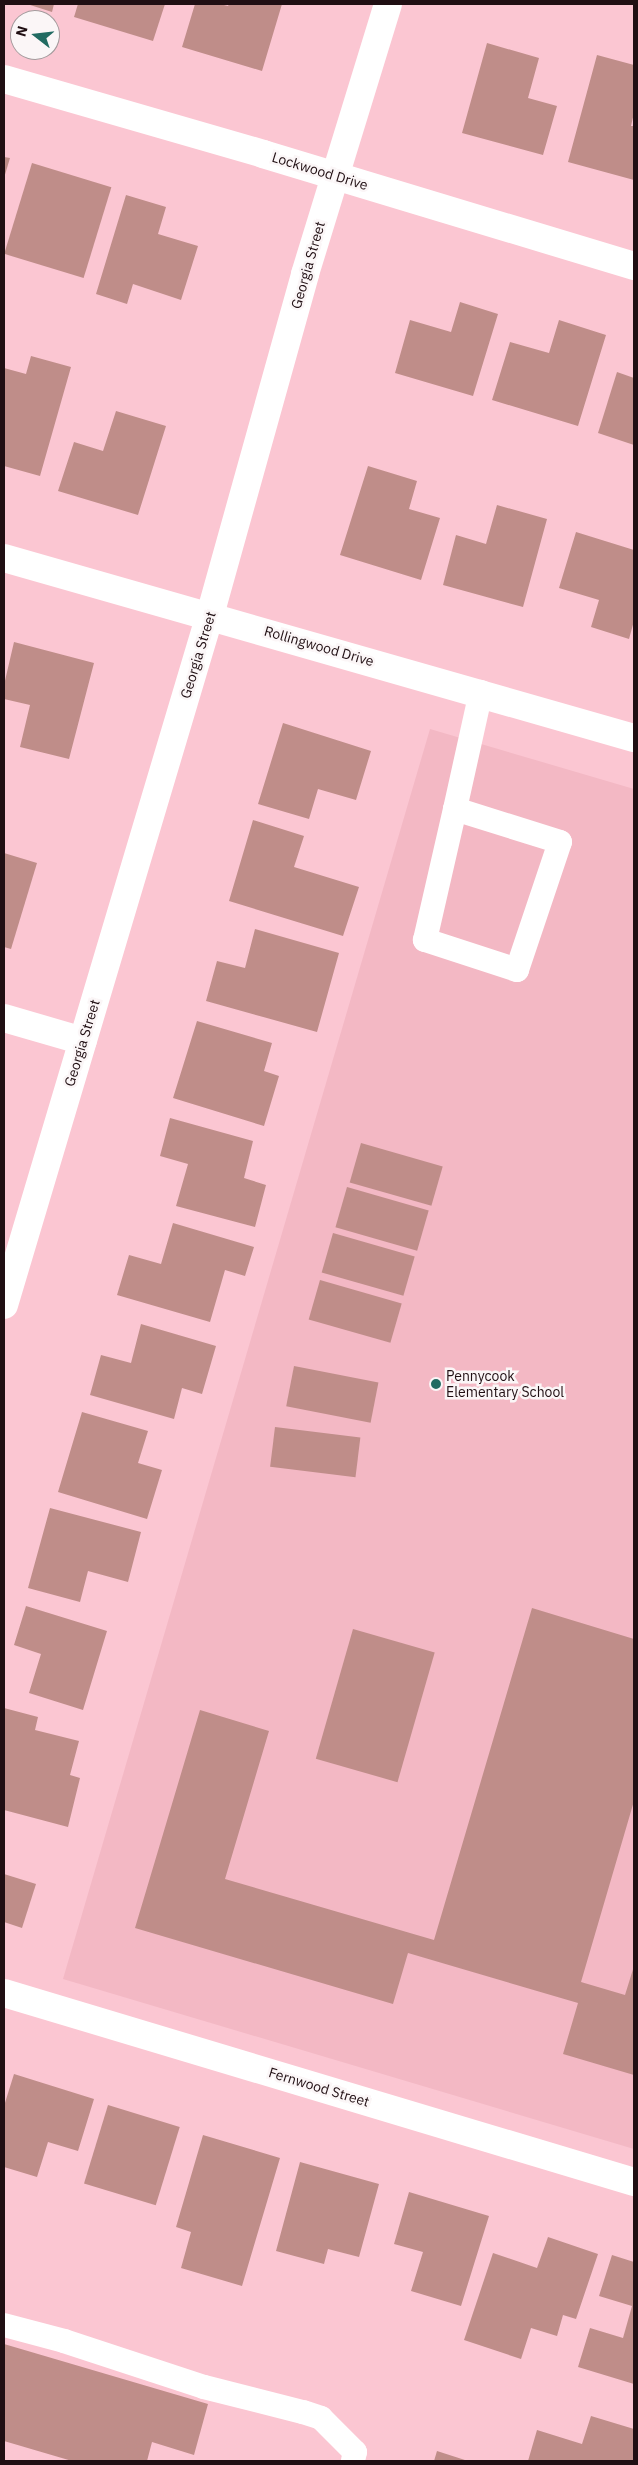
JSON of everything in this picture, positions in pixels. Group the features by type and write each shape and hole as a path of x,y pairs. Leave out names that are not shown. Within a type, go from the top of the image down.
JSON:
{"street":[{"name":"Georgia Street","path":"4,1305 210,616 302,283 388,4"},
{"name":"Lockwood Drive","path":"4,80 335,176 634,266"},
{"name":"Rollingwood Drive","path":"4,558 481,692 634,738"},
{"path":"4,1018 83,1041"},
{"name":"Fernwood Street","path":"4,1993 634,2182"}],"lane":[{"path":"455,809 560,842 517,970 425,940 481,692"},
{"path":"4,2325 64,2341 204,2387 321,2418 355,2452 353,2461"}],"shaded area":[{"name":"Pennycook Elementary School","path":"430,729 634,789 634,2149 63,1979"}],"building":[{"path":"27,4 54,4 52,10 46,10"},
{"path":"78,4 165,4 153,41 74,17"},
{"path":"195,4 220,4 228,6 229,4 282,4 262,71 182,47"},
{"path":"487,43 539,58 528,98 557,106 543,155 462,133"},
{"path":"597,55 634,65 634,113 631,126 634,126 634,180 568,162"},
{"path":"4,157 10,158 4,178"},
{"path":"32,163 111,187 84,278 4,254"},
{"path":"126,195 166,207 158,234 198,246 181,300 133,284 127,304 96,294"},
{"path":"460,302 498,314 473,396 395,373 410,320 451,332"},
{"path":"559,320 606,335 578,426 492,400 510,342 549,353"},
{"path":"31,356 71,367 40,476 4,466 4,368 26,374"},
{"path":"617,372 634,378 634,445 598,433"},
{"path":"116,411 166,426 138,515 58,491 74,442 103,451"},
{"path":"368,466 417,481 409,509 440,518 421,580 340,555"},
{"path":"497,505 547,519 523,607 443,585 456,535 486,544"},
{"path":"576,532 634,550 634,621 629,639 591,627 599,600 559,588"},
{"path":"14,642 94,663 69,759 20,747 30,705 4,699 4,685"},
{"path":"283,723 371,751 356,800 318,789 309,819 258,804"},
{"path":"253,820 304,836 294,867 359,887 343,936 229,901"},
{"path":"4,853 37,863 11,949 4,947"},
{"path":"255,929 339,953 317,1032 206,1001 217,961 245,968"},
{"path":"197,1021 272,1043 264,1071 279,1076 264,1126 173,1098"},
{"path":"170,1118 253,1141 244,1178 266,1185 255,1227 176,1206 188,1164 160,1156"},
{"path":"361,1143 443,1166 431,1206 350,1182"},
{"path":"347,1187 429,1210 417,1251 335,1227"},
{"path":"173,1223 254,1247 245,1276 225,1270 210,1322 117,1295 129,1255 161,1264"},
{"path":"333,1233 415,1256 403,1296 322,1272"},
{"path":"320,1280 402,1303 390,1343 309,1319"},
{"path":"141,1324 216,1346 202,1394 182,1388 174,1419 90,1395 101,1355 131,1363"},
{"path":"294,1366 378,1382 371,1423 286,1406"},
{"path":"82,1412 148,1431 138,1463 162,1470 147,1519 58,1492"},
{"path":"275,1427 360,1437 355,1477 270,1467"},
{"path":"50,1508 141,1532 128,1582 88,1571 80,1602 28,1588"},
{"path":"26,1606 107,1631 83,1710 29,1693 41,1654 14,1645"},
{"path":"532,1608 634,1639 634,1801 581,1982 625,1995 634,1966 634,2075 563,2054 578,2003 408,1953 393,2004 135,1928 200,1710 269,1731 225,1879 434,1940"},
{"path":"353,1629 435,1652 397,1782 316,1759"},
{"path":"4,1708 38,1717 35,1730 79,1741 70,1775 80,1778 68,1827 4,1810"},
{"path":"4,1874 36,1884 22,1928 4,1922"},
{"path":"14,2074 94,2099 78,2151 48,2142 37,2177 4,2167 4,2106"},
{"path":"108,2105 180,2127 156,2205 84,2183"},
{"path":"203,2135 280,2158 242,2286 181,2268 191,2232 176,2227"},
{"path":"300,2162 379,2184 359,2257 328,2249 324,2264 276,2251"},
{"path":"409,2192 489,2216 461,2306 411,2291 423,2252 394,2244"},
{"path":"548,2237 598,2254 576,2319 563,2315 557,2336 531,2328 521,2359 464,2340 493,2253 537,2268"},
{"path":"612,2255 634,2262 634,2384 578,2367 590,2328 623,2338 632,2306 599,2296"},
{"path":"4,2344 208,2404 194,2455 152,2442 147,2461 72,2461 4,2441"},
{"path":"591,2416 634,2429 634,2461 528,2461 537,2430 582,2444"},
{"path":"437,2451 468,2461 434,2461"}],"place":[{"name":"Pennycook Elementary School","path":"436,1384"}]}
